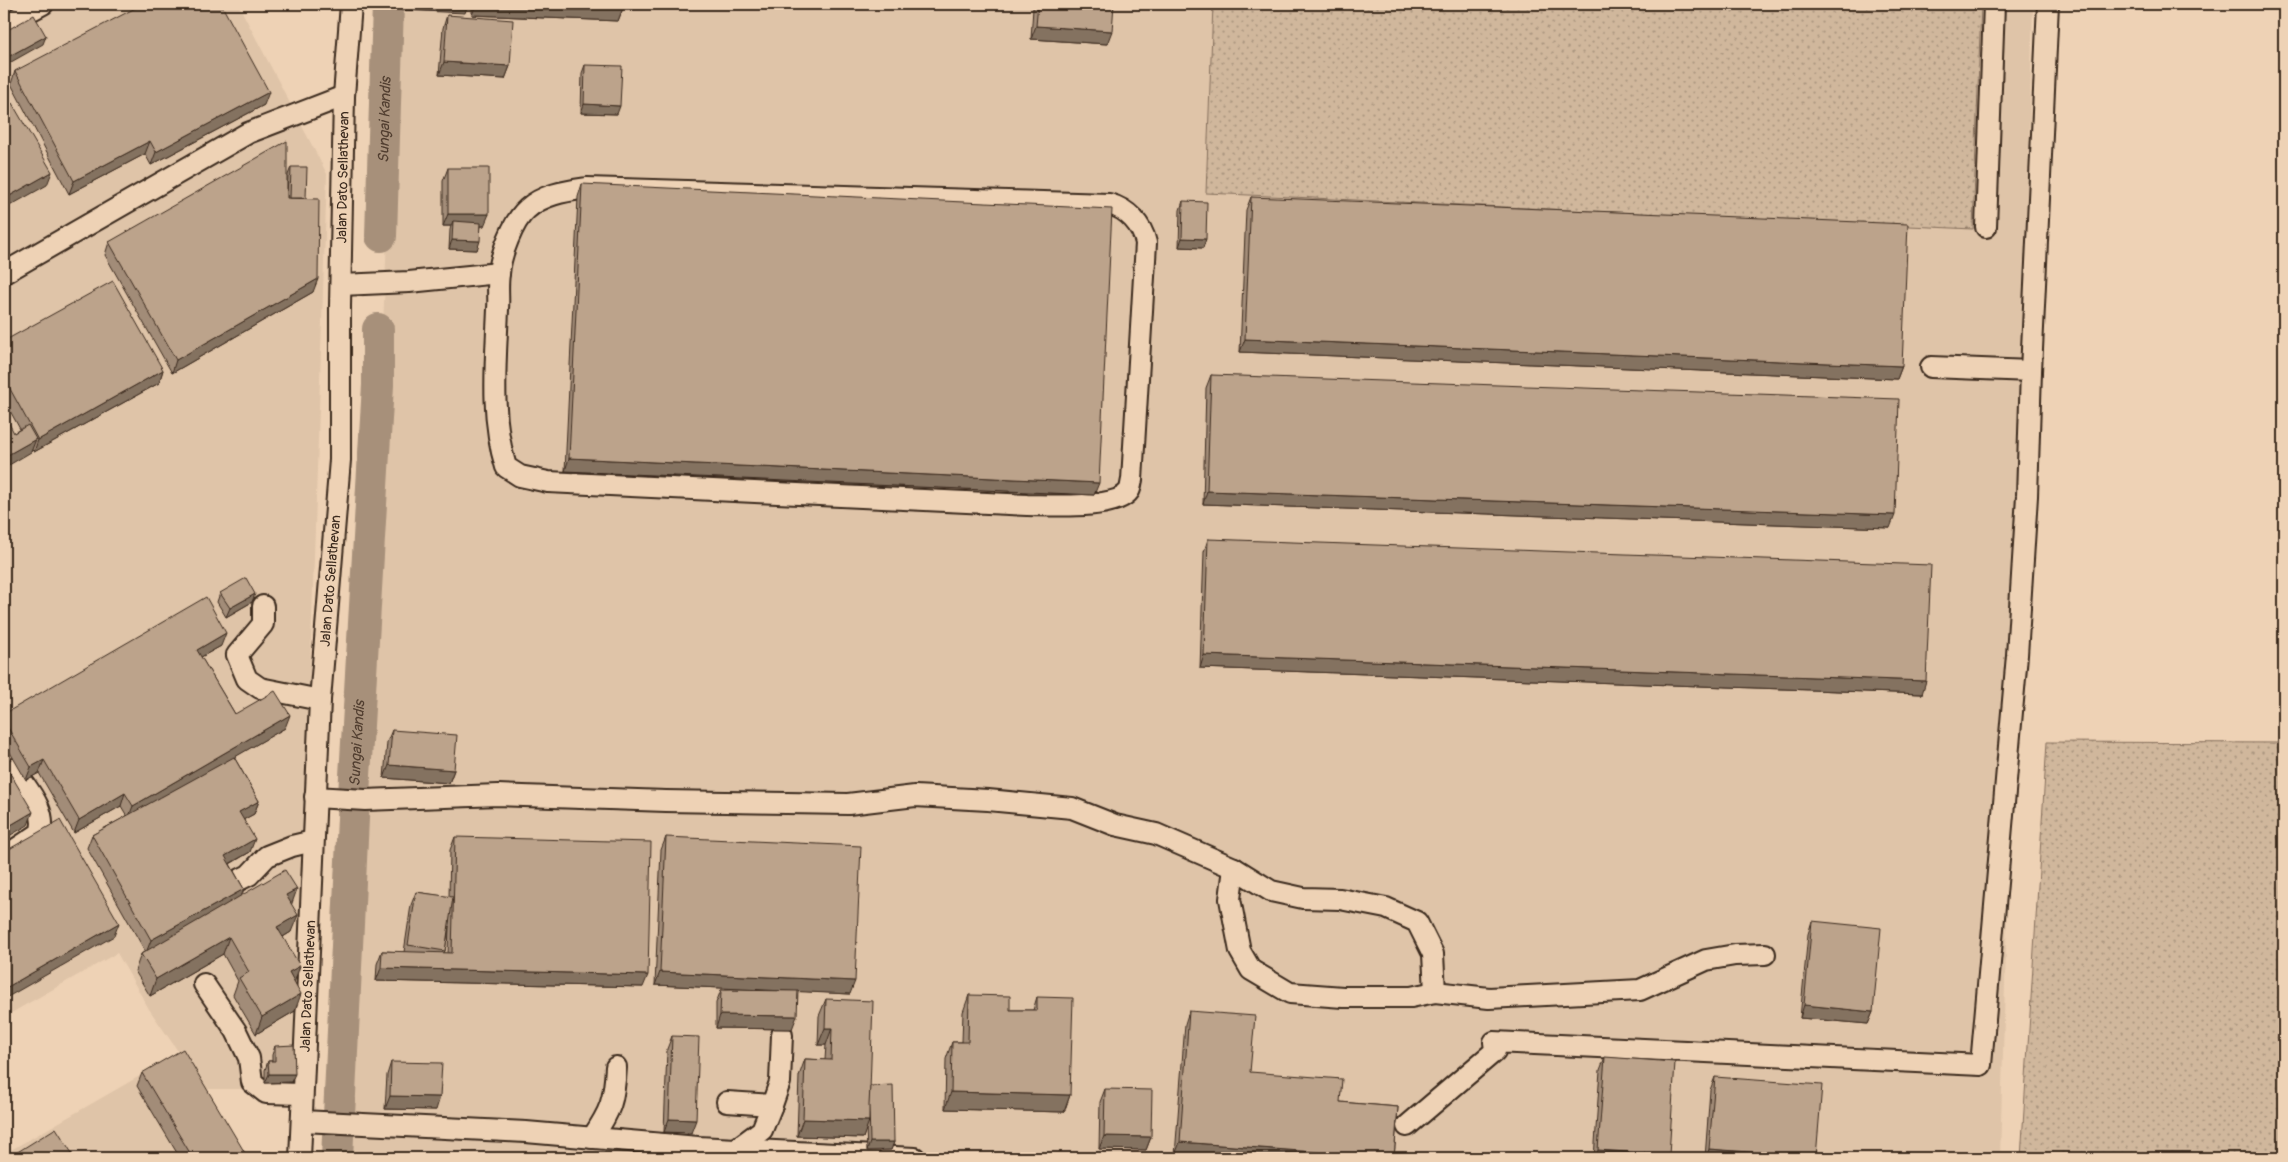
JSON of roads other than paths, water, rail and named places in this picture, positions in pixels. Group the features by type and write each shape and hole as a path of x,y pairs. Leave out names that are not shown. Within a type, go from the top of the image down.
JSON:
{"street":[{"path":"4,25 43,4"},
{"name":"Jalan Dato Sellathevan","path":"300,1158 311,1122 302,1094 313,840 324,798 320,700 340,460 340,285 344,96 351,4"},
{"path":"1986,227 1994,4"},
{"path":"1408,1126 1495,1051 1494,1042 1981,1065 2017,655 2027,496 2048,4"},
{"path":"4,273 248,134 344,96"},
{"path":"587,188 1109,204 1117,206 1143,228 1146,243 1132,480 1129,491 1120,498 1102,504 1027,505 548,482 520,476 506,467 496,413 499,273 508,239 527,208 562,192 587,188"},
{"path":"340,285 403,282 499,273"},
{"path":"1931,367 2031,371"},
{"path":"263,606 263,624 237,655 247,679 260,688 320,700"},
{"path":"4,857 40,833 43,823 41,812 14,769"},
{"path":"324,798 358,800 498,795 666,801 848,804 915,796 988,800 1072,808 1115,825 1156,834 1234,868 1271,891 1303,898 1340,899 1386,908 1417,922 1433,954 1436,992"},
{"path":"234,882 249,875 267,856 313,840"},
{"path":"1234,868 1230,900 1240,951 1250,970 1290,993 1343,997 1401,997 1436,992 1489,998 1640,990 1706,960 1748,954 1765,954"},
{"path":"204,984 236,1031 249,1058 252,1082 266,1094 302,1094"},
{"path":"736,1149 762,1130 780,1082 782,1035"},
{"path":"592,1138 608,1114 613,1102 616,1066"},
{"path":"727,1102 772,1105"},
{"path":"311,1122 526,1132 736,1149 915,1158"}],"waterway":[{"name":"Sungai Kandis","path":"381,236 388,4"},
{"name":"Sungai Kandis","path":"337,1158 355,776 378,385 378,329"}]}
